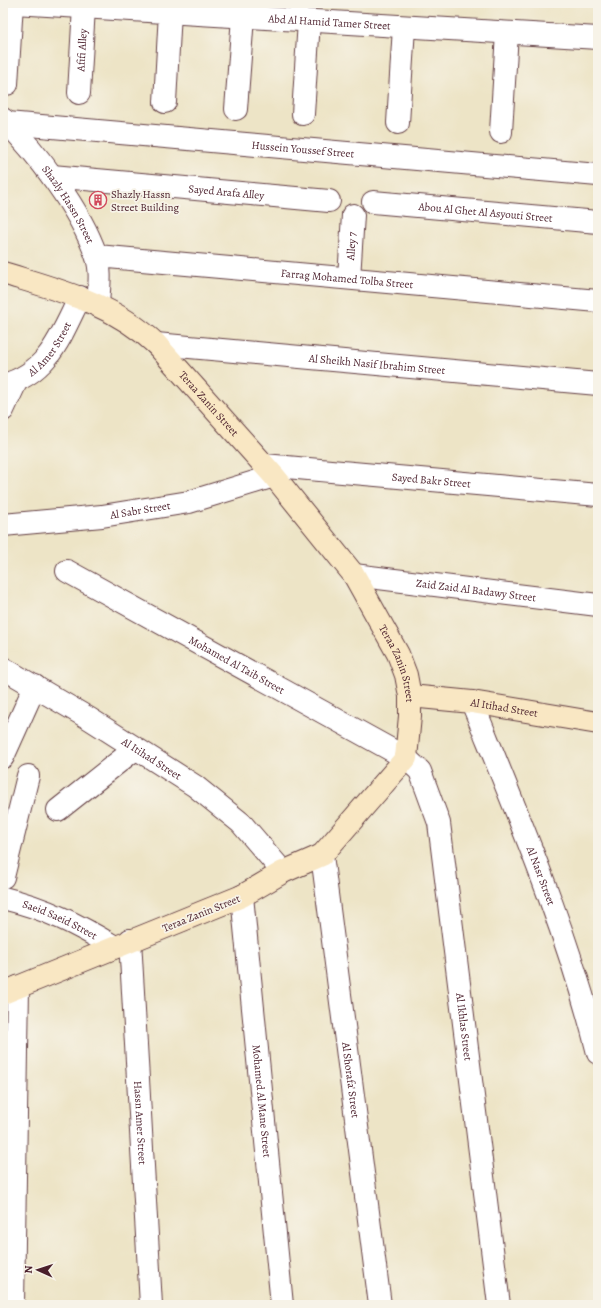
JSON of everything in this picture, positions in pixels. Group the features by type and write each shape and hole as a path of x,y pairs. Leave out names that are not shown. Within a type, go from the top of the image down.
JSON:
{"street":[{"name":"Abd Al Hamid Tamer Street","path":"19,3 598,38"},
{"path":"7,84 19,3"},
{"name":"Afifi Alley","path":"79,93 84,8"},
{"path":"164,102 170,12"},
{"path":"236,109 242,17"},
{"path":"303,114 309,21"},
{"path":"398,123 404,27"},
{"path":"500,132 507,33"},
{"name":"Hussein Youssef Street","path":"5,121 598,175"},
{"name":"Shazly Hassn Street","path":"5,121 52,176 77,216 96,256 99,268 89,300"},
{"name":"Sayed Arafa Alley","path":"52,176 329,201"},
{"name":"Abou Al Ghet Al Asyouti Street","path":"373,202 598,222"},
{"name":"Alley 7","path":"349,278 353,215"},
{"name":"Farrag Mohamed Tolba Street","path":"96,256 598,300"},
{"name":"Teraa Zanin Street","path":"3,273 89,300 140,328 156,344 269,470 354,575 398,654 406,675 410,696 410,716 406,758 322,854 283,872 242,896 189,919 123,944 11,990"},
{"name":"Al Amer Street","path":"9,383 35,370 50,355 89,300"},
{"name":"Al Sheikh Nasif Ibrahim Street","path":"156,344 598,384"},
{"path":"3,410 9,383"},
{"name":"Sayed Bakr Street","path":"269,470 598,494"},
{"name":"Al Sabr Street","path":"3,525 102,516 189,502 269,470"},
{"name":"Mohamed Al Taib Street","path":"67,571 406,758"},
{"name":"Zaid Zaid Al Badawy Street","path":"354,575 598,605"},
{"name":"Al Itihad Street","path":"3,668 35,686 195,786 241,823 283,872"},
{"path":"3,757 35,686"},
{"name":"Al Itihad Street","path":"410,696 472,702 598,723"},
{"name":"Al Nasr Street","path":"472,702 533,852 569,950 587,1009 598,1053"},
{"path":"58,810 135,749"},
{"name":"Al Ikhlas Street","path":"406,758 420,771 439,823 499,1305"},
{"path":"3,877 28,776"},
{"name":"Al Shorafa' Street","path":"322,854 380,1305"},
{"name":"Mohamed Al Mane Street","path":"242,896 282,1305"},
{"name":"Saeid Saeid Street","path":"3,898 48,910 123,944"},
{"name":"Hassn Amer Street","path":"123,944 152,1305"},
{"path":"11,990 8,1246 13,1305"}],"place":[{"name":"Shazly Hassn Street Building","path":"98,200"}]}
